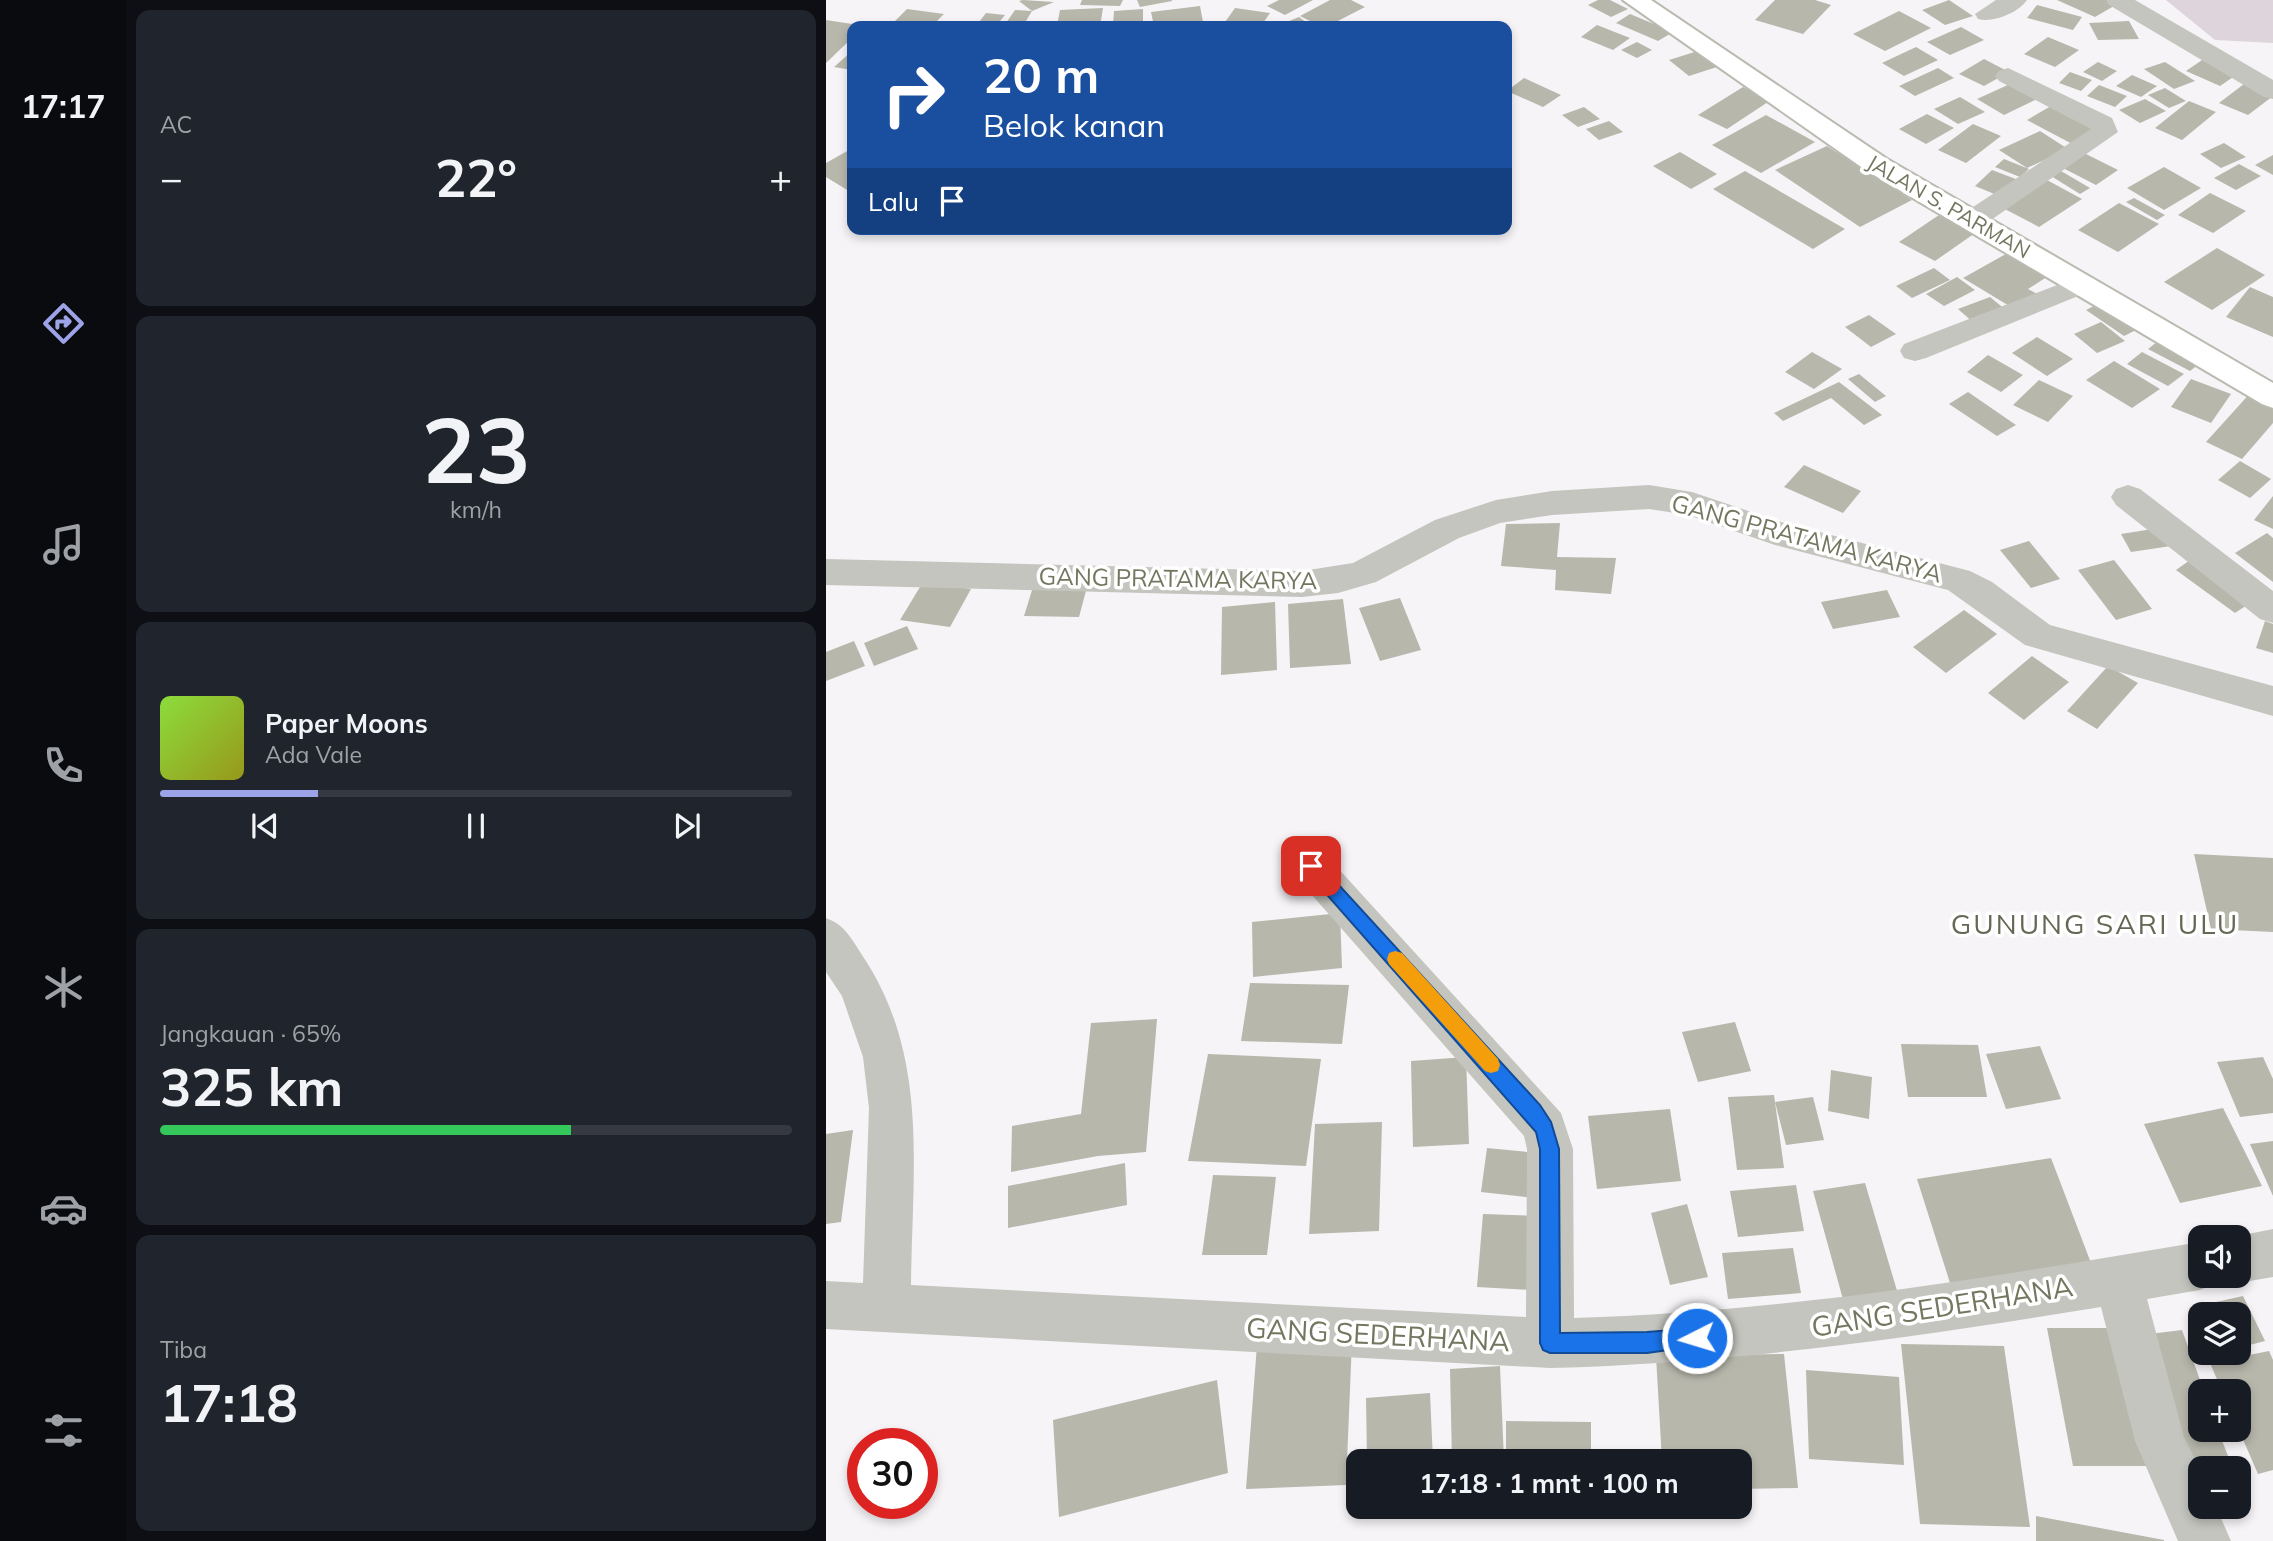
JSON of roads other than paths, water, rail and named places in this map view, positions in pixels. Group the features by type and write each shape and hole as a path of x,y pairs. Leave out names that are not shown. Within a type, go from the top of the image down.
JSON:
{"main road":[{"name":"JALAN S. PARMAN","path":"1635,0 1831,136 2273,397"}],"street":[{"path":"1987,15 2015,0"},
{"path":"2118,0 2273,91"},
{"path":"1972,221 2105,132 2103,124 2008,76"},
{"path":"1916,351 2083,284"},
{"path":"2128,497 2273,610"},
{"name":"GANG PRATAMA KARYA","path":"826,572 1314,583 1364,573 1447,529 1496,512 1552,503 1664,498 1775,533 1958,580 1986,593 2022,627 2038,635 2273,701"},
{"path":"1311,866 1533,1111 1545,1128 1550,1149 1550,1343"},
{"path":"826,936 860,988 884,1057 891,1108 887,1306"},
{"path":"2251,1257 2273,1253"},
{"name":"GANG SEDERHANA","path":"826,1305 887,1306 1550,1343 1647,1343 1914,1314 2188,1268"},
{"path":"2118,1279 2160,1441 2204,1541"}],"district":[{"name":"GUNUNG SARI ULU","path":"2095,923"}]}
